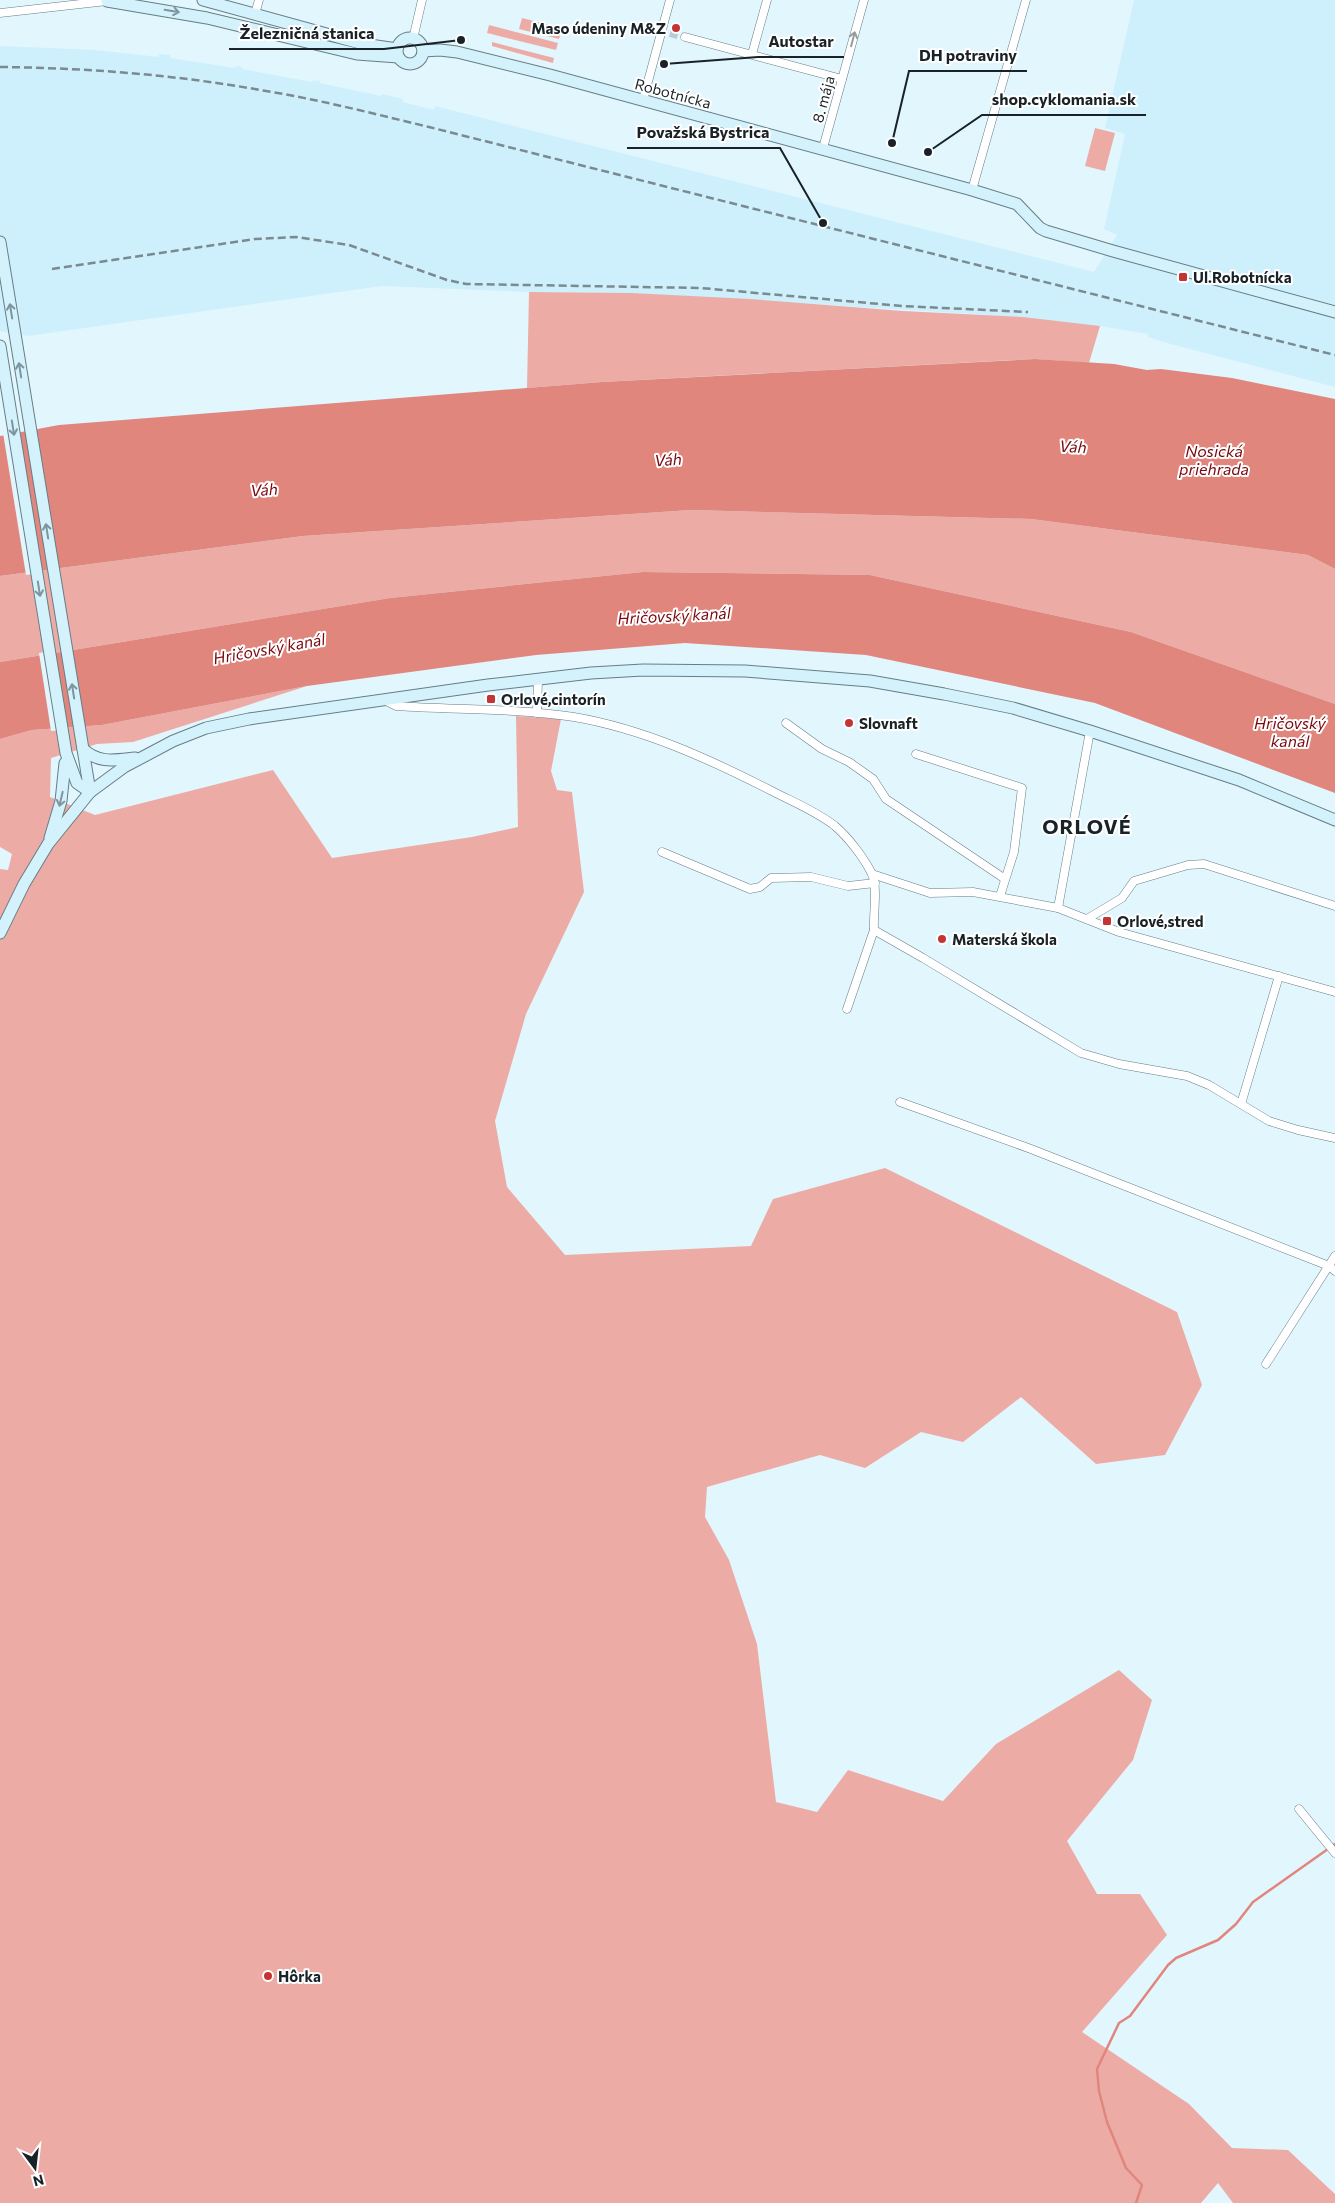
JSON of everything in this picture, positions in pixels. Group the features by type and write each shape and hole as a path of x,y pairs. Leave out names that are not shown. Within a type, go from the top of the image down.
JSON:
{"main road":[{"path":"108,0 198,16 357,54 398,53"},
{"path":"203,0 398,53 404,63 413,64 420,59 423,51 420,43 413,39 405,39 398,53"},
{"name":"Robotnícka","path":"423,51 457,52 824,148 972,190 1017,204 1040,228 1046,231 1122,254 1335,312"},
{"path":"0,242 90,792"},
{"path":"0,346 65,748 72,774 77,784 90,792"},
{"path":"0,933 24,884 48,844 90,792 110,776 141,757 173,741 214,726 249,718 538,679 608,672 699,670 870,682 1013,708 1239,780 1335,820"},
{"path":"82,744 93,758 105,761 141,757"},
{"path":"48,844 61,801 65,777 65,748"}],"street":[{"path":"0,13 108,0"},
{"path":"255,14 258,0"},
{"path":"413,39 422,0"},
{"path":"643,100 670,0"},
{"path":"752,54 767,0"},
{"name":"8. mája","path":"824,148 864,0"},
{"path":"972,190 1026,0"},
{"path":"661,31 670,33"},
{"path":"685,37 842,79"},
{"path":"537,713 538,679"},
{"path":"383,699 396,706 537,713 610,725 659,739 722,766 817,814 836,827 854,847 872,874 875,883 874,930 847,1009"},
{"path":"786,723 822,749 850,762 873,779 886,800 1004,878"},
{"path":"1058,908 1090,732"},
{"path":"916,754 1022,788 1014,852 1004,878 1000,896"},
{"path":"662,852 750,889 760,887 771,878 811,877 848,886 875,883"},
{"path":"1087,919 1122,898 1134,881 1188,864 1204,864 1335,906"},
{"path":"872,874 930,893 973,892 1058,908 1119,932 1335,992"},
{"path":"874,930 924,958 1080,1053 1119,1064 1187,1076 1209,1085 1269,1121 1335,1138"},
{"path":"1241,1104 1279,976"},
{"path":"900,1102 1031,1149 1332,1268"},
{"path":"1266,1364 1332,1268 1335,1256"},
{"path":"1298,1809 1335,1853"}],"shaded area":[{"path":"1134,0 1335,0 1335,387 1167,343 1148,337 1148,334 1100,326 989,315 632,293 529,292 382,286 28,336 0,331 0,47 2,46 96,50 159,57 159,54 170,55 170,58 235,68 236,66 242,67 242,69 312,82 313,80 320,81 320,83 403,99 403,102 434,110 435,106 1094,272 1117,235 1104,229 1125,134 1105,128"},
{"path":"522,18 562,28 559,39 519,29"},
{"path":"489,25 558,43 556,50 487,33"},
{"path":"492,42 554,58 553,63 492,46"},
{"path":"1095,128 1115,133 1105,171 1085,166"},
{"path":"529,292 632,293 750,299 903,311 1023,317 1100,326 1089,363 1035,359 602,382 527,388"},
{"path":"691,510 1031,519 1308,555 1335,569 1335,704 1131,632 870,575 643,572 390,598 0,662 0,576 303,536"},
{"path":"307,686 133,742 97,744 51,758 50,797 95,815 273,770 332,858 472,837 518,827 516,716 561,719 551,771 557,790 572,792 584,892 526,1014 495,1121 507,1187 565,1255 751,1246 773,1199 885,1168 1177,1312 1202,1385 1165,1455 1096,1464 1021,1397 963,1442 921,1432 865,1468 820,1455 707,1487 705,1517 729,1560 757,1644 776,1802 817,1812 848,1770 943,1801 996,1744 1119,1670 1152,1700 1133,1760 1067,1841 1097,1894 1140,1894 1167,1935 1082,2032 1189,2104 1232,2148 1288,2150 1335,2194 1335,2203 1233,2203 1218,2183 1201,2203 0,2203 0,869 8,870 12,854 0,847 0,739 32,730 102,725"}],"water":[{"name":"Nosická priehrada","path":"1035,359 1114,364 1147,370 1161,369 1232,378 1335,399 1335,569 1308,555 1031,519 691,510 303,536 0,576 0,436 59,425 602,382"},
{"name":"Hričovský kanál","path":"643,572 870,575 1131,632 1335,704 1335,793 1095,703 866,655 685,643 536,655 307,686 102,725 32,730 0,739 0,662 390,598"}],"pier":[{"path":"19,430 42,573 26,575 3,433"},
{"path":"55,650 68,730 51,731 39,653"}],"waterway":[{"path":"1136,2203 1142,2185 1126,2168 1107,2122 1099,2091 1097,2069 1119,2023 1130,2016 1168,1965 1176,1958 1218,1940 1236,1924 1253,1902 1335,1844"}],"tunnel":[{"path":"670,33 685,37"}],"railway":[{"path":"0,67 67,69 167,77 233,85 328,103 1335,355"},
{"path":"52,269 255,239 296,237 349,245 447,280 466,284 701,288 902,306 1028,312"}],"place":[{"name":"Maso údeniny M&Z","path":"676,28"},
{"name":"Železničná stanica","path":"461,40"},
{"name":"Autostar","path":"664,64"},
{"name":"DH potraviny","path":"892,143"},
{"name":"shop.cyklomania.sk","path":"928,152"},
{"name":"Považská Bystrica","path":"823,223"},
{"name":"Ul.Robotnícka","path":"1183,277"},
{"name":"Orlové,cintorín","path":"491,699"},
{"name":"Slovnaft","path":"849,723"},
{"name":"Orlové,stred","path":"1107,921"},
{"name":"Materská škola","path":"942,939"},
{"name":"Hôrka","path":"268,1976"}],"district":[{"name":"ORLOVÉ","path":"1087,826"}],"water label":[{"name":"Váh","path":"1073,446"},
{"name":"Váh","path":"668,459"},
{"name":"Váh","path":"264,489"}]}
